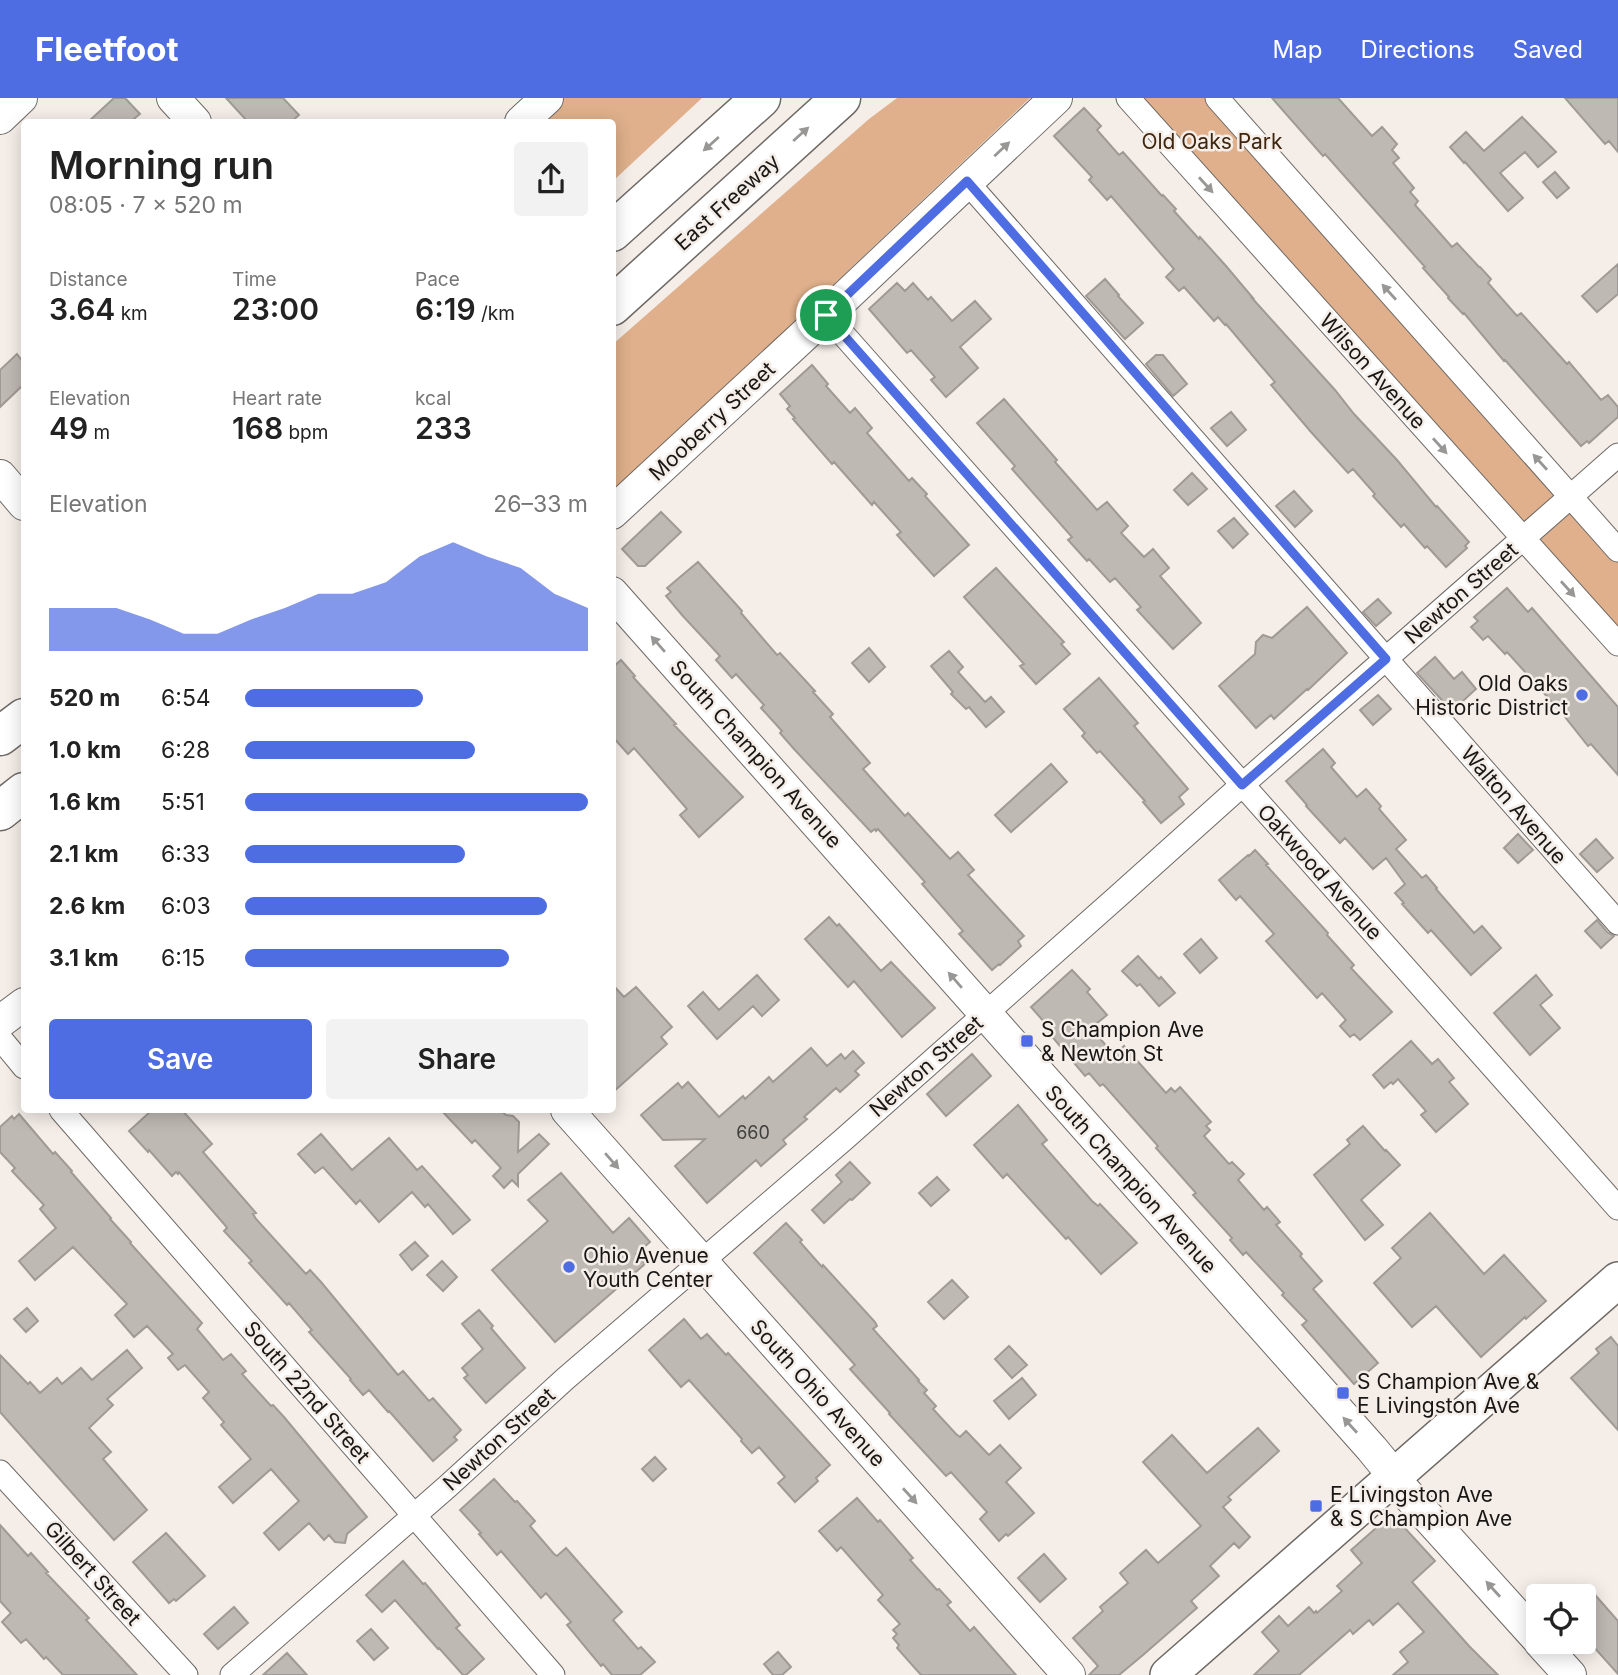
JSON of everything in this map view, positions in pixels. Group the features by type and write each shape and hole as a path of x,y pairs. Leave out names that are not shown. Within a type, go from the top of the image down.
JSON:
{"highway":[{"path":"616,228 761,98"},
{"name":"East Freeway","path":"616,302 841,98"},
{"path":"0,736 21,720"},
{"path":"0,811 21,794"}],"main road":[{"path":"1168,1675 1618,1280"}],"street":[{"path":"0,118 21,98"},
{"path":"173,98 192,119"},
{"path":"525,119 547,98"},
{"name":"Mooberry Street","path":"616,509 1056,98"},
{"name":"Wilson Avenue","path":"1128,98 1618,644"},
{"path":"1217,98 1618,550"},
{"name":"Walton Avenue","path":"967,181 1618,923"},
{"name":"Oakwood Avenue","path":"826,315 1618,1208"},
{"name":"Newton Street","path":"232,1675 415,1516 565,1379 853,1131 1618,455"},
{"path":"0,477 21,501"},
{"name":"South Champion Avenue","path":"616,598 1526,1625"},
{"path":"0,1022 21,1006"},
{"path":"0,1038 21,1063"},
{"name":"South 22nd Street","path":"64,1113 553,1675"},
{"name":"South Ohio Avenue","path":"570,1113 1069,1675"},
{"name":"Gilbert Street","path":"0,1472 186,1675"},
{"name":"South Champion Avenue","path":"1551,1654 1570,1675"}],"green space":[{"path":"563,98 702,98 616,178 616,119 541,119"},
{"path":"897,98 1030,98 616,491 616,341 869,119"},
{"name":"Old Oaks Park","path":"1134,98 1212,98 1618,558 1618,641"}],"building":[{"path":"114,98 125,98 140,114 134,119 91,119"},
{"path":"226,98 283,98 299,115 294,119 245,119"},
{"path":"1272,98 1338,98 1372,136 1382,127 1397,144 1392,150 1399,158 1393,163 1414,188 1410,192 1418,201 1415,205 1452,247 1457,243 1480,267 1491,279 1488,283 1517,316 1521,313 1567,364 1569,362 1601,400 1608,395 1618,407 1618,417 1589,443 1587,441 1581,446 1448,298 1423,268 1425,267 1325,154 1323,156"},
{"path":"1565,98 1618,98 1618,152 1609,141 1605,144"},
{"path":"1084,108 1101,126 1097,130 1119,155 1123,152 1176,209 1174,211 1226,266 1469,542 1465,546 1467,548 1446,567 1404,524 1401,527 1353,469 1348,473 1271,385 1275,382 1226,324 1218,317 1214,321 1184,287 1179,291 1166,277 1174,269 1111,196 1107,200 1089,180 1092,177 1054,136"},
{"path":"1522,117 1556,152 1538,167 1525,152 1500,173 1523,198 1508,211 1450,147 1466,132 1484,151"},
{"path":"1555,172 1569,188 1557,198 1543,182"},
{"path":"1618,264 1618,294 1597,312 1582,296"},
{"path":"1105,279 1143,323 1125,339 1086,296"},
{"path":"897,283 905,291 913,283 928,300 931,297 952,321 975,301 991,319 960,347 978,368 946,397 931,380 935,377 911,350 907,353 869,309"},
{"path":"17,354 21,359 21,387 0,407 0,370"},
{"path":"1156,355 1163,355 1187,384 1173,396 1146,364"},
{"path":"812,365 850,413 855,408 872,428 867,433 909,481 912,478 927,494 925,496 969,545 934,576 897,535 901,532 874,502 872,505 834,462 832,464 787,409 790,406 780,394"},
{"path":"1004,399 1097,510 1107,502 1128,526 1121,533 1144,557 1153,549 1169,568 1160,576 1201,623 1173,649 1137,610 1141,607 1115,578 1110,582 1068,540 1072,537 1012,469 1015,466 977,423"},
{"path":"1231,412 1246,430 1227,446 1211,428"},
{"path":"1192,473 1207,489 1188,505 1174,490"},
{"path":"1294,491 1312,511 1295,527 1276,506"},
{"path":"661,512 681,532 645,566 638,566 622,549"},
{"path":"1234,518 1248,534 1233,548 1218,531"},
{"path":"698,562 777,655 780,653 815,691 813,692 833,714 830,717 870,763 863,769 905,816 908,813 950,859 958,852 974,870 968,875 1024,936 1018,941 1021,946 1000,965 992,970 959,934 963,931 922,884 925,882 878,829 871,832 794,749 761,708 764,705 736,674 732,678 716,660 720,656 666,596 671,592 667,588"},
{"path":"996,568 1064,642 1061,644 1070,654 1036,684 1020,666 1024,664 964,597"},
{"path":"1507,588 1528,612 1532,608 1618,707 1618,775 1591,744 1588,746 1507,652 1505,654 1488,636 1483,640 1471,627 1478,621 1474,617"},
{"path":"1378,599 1391,613 1376,626 1363,612"},
{"path":"1307,607 1347,653 1274,719 1271,715 1256,728 1219,686 1255,654 1256,642 1263,635 1272,638"},
{"path":"869,648 885,667 869,682 852,663"},
{"path":"949,651 963,667 958,672 985,702 991,697 1004,712 986,727 969,707 966,709 951,694 953,692 931,666"},
{"path":"1435,657 1454,679 1462,672 1476,689 1452,711 1417,673"},
{"path":"621,660 676,724 674,725 743,797 699,837 680,815 687,809 634,748 628,754 616,740 616,664"},
{"path":"1099,678 1138,723 1134,726 1188,789 1179,797 1184,804 1161,823 1100,751 1097,753 1082,736 1085,733 1064,709"},
{"path":"1378,695 1391,709 1373,725 1360,710"},
{"path":"1323,749 1335,763 1331,767 1357,797 1366,789 1381,806 1379,809 1406,840 1396,849 1422,878 1426,875 1474,933 1482,926 1501,948 1471,975 1431,930 1428,933 1402,904 1404,903 1395,893 1405,884 1386,858 1373,869 1345,838 1340,843 1286,781"},
{"path":"1051,764 1067,782 1011,832 995,815"},
{"path":"1518,834 1533,850 1518,863 1504,848"},
{"path":"1596,839 1613,858 1597,872 1580,854"},
{"path":"1255,850 1328,933 1354,965 1351,968 1392,1012 1360,1040 1354,1034 1350,1037 1340,1026 1346,1020 1322,993 1317,998 1266,941 1274,934 1240,896 1236,900 1219,880"},
{"path":"829,917 837,926 839,924 881,971 891,962 935,1008 902,1037 854,981 848,987 805,939"},
{"path":"1597,920 1614,936 1601,948 1585,931"},
{"path":"1201,939 1217,958 1200,973 1184,954"},
{"path":"1138,956 1175,993 1159,1006 1140,984 1137,986 1122,971"},
{"path":"1072,970 1090,989 1087,992 1107,1015 1091,1028 1114,1055 1124,1046 1166,1093 1171,1088 1175,1092 1180,1087 1211,1122 1206,1126 1210,1130 1204,1136 1229,1164 1232,1162 1244,1174 1238,1180 1264,1210 1267,1207 1280,1222 1276,1225 1322,1281 1313,1289 1378,1363 1354,1384 1302,1325 1307,1321 1282,1295 1284,1293 1246,1252 1243,1255 1230,1240 1232,1238 1193,1195 1196,1193 1156,1148 1158,1146 1103,1084 1100,1086 1089,1073 1085,1076 1031,1007"},
{"path":"757,975 779,1000 762,1016 753,1006 717,1039 688,1006 703,992 719,1010"},
{"path":"1536,975 1552,995 1540,1005 1560,1028 1530,1055 1494,1013"},
{"path":"636,987 672,1027 661,1037 667,1044 616,1089 616,988 624,997"},
{"path":"1411,1041 1432,1064 1438,1059 1454,1078 1449,1082 1468,1104 1436,1132 1421,1115 1426,1111 1398,1079 1384,1088 1373,1075"},
{"path":"811,1048 827,1066 841,1054 845,1059 853,1051 864,1063 855,1071 859,1075 840,1092 836,1088 804,1117 807,1119 783,1140 786,1144 761,1166 756,1160 707,1203 675,1166 705,1139 663,1140 641,1115 678,1083 682,1088 688,1082 719,1117 743,1096 745,1099 769,1077 773,1082"},
{"path":"972,1054 991,1076 946,1116 927,1094"},
{"path":"1018,1105 1047,1140 1042,1144 1092,1201 1098,1206 1100,1204 1137,1243 1101,1274 1007,1174 1003,1178 974,1145"},
{"path":"149,1113 185,1113 212,1144 203,1152 256,1213 253,1214 256,1219 306,1274 310,1270 321,1282 398,1375 403,1371 429,1401 433,1398 461,1430 454,1437 457,1440 433,1461 369,1390 363,1395 309,1332 312,1330 289,1303 287,1305 249,1263 252,1261 224,1231 227,1228 224,1224 179,1172 172,1176 129,1131"},
{"path":"444,1113 504,1113 513,1116 519,1122 518,1152 539,1134 549,1144 518,1174 518,1186 512,1180 504,1188 493,1176 501,1168 475,1140 472,1143"},
{"path":"19,1114 53,1154 55,1152 72,1171 130,1243 202,1323 197,1329 223,1360 231,1354 246,1371 242,1374 284,1417 367,1517 347,1534 345,1543 335,1542 329,1535 324,1540 309,1523 279,1550 264,1533 299,1501 271,1469 233,1503 219,1487 251,1459 221,1425 224,1422 203,1398 209,1392 185,1365 178,1370 168,1358 173,1354 147,1326 134,1337 115,1315 127,1304 73,1247 35,1280 19,1261 56,1228 40,1209 44,1205 12,1171 15,1168 0,1152 0,1127 12,1116 14,1119"},
{"path":"1363,1126 1400,1165 1361,1200 1383,1225 1365,1240 1314,1175 1350,1144 1347,1140"},
{"path":"321,1134 352,1170 389,1138 417,1170 422,1166 470,1220 453,1234 428,1204 425,1207 412,1192 379,1222 360,1200 356,1204 323,1167 315,1173 298,1154"},
{"path":"850,1162 870,1183 824,1223 812,1210 842,1182 836,1175"},
{"name":"Ohio Avenue Youth Center","path":"561,1173 613,1233 629,1218 650,1242 636,1254 645,1264 555,1342 492,1270 548,1221 528,1200"},
{"path":"937,1177 949,1190 931,1206 919,1193"},
{"path":"1430,1213 1484,1274 1504,1255 1546,1301 1481,1357 1436,1306 1412,1327 1374,1283 1401,1258 1392,1248"},
{"path":"786,1223 822,1267 823,1265 875,1322 877,1326 873,1329 927,1390 924,1393 936,1406 933,1409 956,1434 960,1437 966,1431 989,1455 1000,1445 1021,1468 1006,1482 1034,1513 1008,1536 1006,1534 999,1541 980,1519 987,1512 951,1472 946,1476 889,1414 850,1369 855,1365 754,1253"},
{"path":"415,1242 428,1256 412,1270 400,1255"},
{"path":"442,1261 457,1277 443,1291 427,1275"},
{"path":"952,1280 968,1297 944,1319 928,1302"},
{"path":"27,1308 38,1321 26,1332 14,1319"},
{"path":"479,1310 525,1368 486,1403 464,1378 468,1375 462,1368 483,1349 462,1324"},
{"path":"684,1319 701,1339 707,1334 726,1355 728,1353 830,1465 816,1478 818,1481 795,1502 778,1483 785,1477 759,1447 752,1453 689,1380 681,1387 649,1350"},
{"path":"1611,1337 1618,1346 1618,1430 1571,1378 1599,1353 1596,1349"},
{"path":"1009,1346 1027,1365 1012,1378 995,1359"},
{"path":"127,1350 142,1368 107,1399 113,1405 89,1428 111,1452 103,1459 147,1510 114,1540 0,1412 0,1355 40,1393 57,1378 62,1384 81,1368 92,1380"},
{"path":"1022,1378 1036,1395 1009,1419 994,1401"},
{"path":"1258,1428 1279,1451 1228,1497 1231,1500 1223,1507 1250,1537 1239,1548 1234,1543 1210,1566 1219,1576 1191,1601 1197,1608 1143,1655 1119,1675 1089,1675 1098,1666 1073,1638 1103,1611 1100,1607 1128,1583 1120,1573 1146,1550 1158,1563 1201,1526 1143,1462 1172,1435 1207,1473"},
{"path":"655,1457 666,1469 653,1481 642,1469"},
{"path":"494,1479 535,1521 530,1526 554,1554 557,1556 566,1548 622,1612 613,1620 638,1649 641,1647 655,1662 640,1675 612,1675 603,1664 601,1666 567,1625 571,1622 546,1593 541,1598 501,1551 497,1555 460,1510"},
{"path":"857,1498 878,1522 880,1520 937,1590 951,1602 947,1605 970,1631 974,1627 1016,1675 921,1675 897,1648 899,1645 893,1638 897,1634 893,1630 900,1624 878,1600 883,1595 841,1547 837,1551 819,1531"},
{"path":"1392,1514 1435,1561 1412,1582 1498,1675 1393,1675 1408,1662 1400,1652 1424,1632 1398,1603 1373,1625 1369,1620 1353,1634 1350,1630 1299,1675 1254,1675 1279,1651 1262,1632 1279,1616 1288,1626 1309,1607 1317,1613 1342,1591 1337,1586 1362,1563 1351,1550"},
{"path":"0,1525 28,1556 31,1553 48,1572 46,1573 89,1618 86,1620 137,1675 63,1675 26,1639 21,1643 2,1622 11,1613 0,1601"},
{"path":"166,1533 205,1576 176,1601 174,1599 169,1603 133,1562"},
{"path":"1044,1554 1066,1579 1040,1602 1018,1578"},
{"path":"403,1561 460,1625 456,1628 484,1659 466,1675 438,1649 395,1600 382,1612 366,1595"},
{"path":"1596,1596 1618,1621 1618,1674 1596,1649"},
{"path":"234,1607 248,1623 218,1649 204,1634"},
{"path":"371,1629 388,1648 374,1660 357,1641"},
{"path":"778,1652 791,1667 782,1675 773,1675 764,1664"},
{"path":"287,1653 307,1675 263,1675"}],"place":[{"name":"Old Oaks Historic District","path":"1582,695"},
{"name":"S Champion Ave & Newton St","path":"1027,1041"},
{"name":"Ohio Avenue Youth Center","path":"569,1267"},
{"name":"S Champion Ave & E Livingston Ave","path":"1343,1393"},
{"name":"E Livingston Ave & S Champion Ave","path":"1316,1506"}],"route":[{"path":"967,181 1386,659 1242,785 826,315 967,181"}]}
